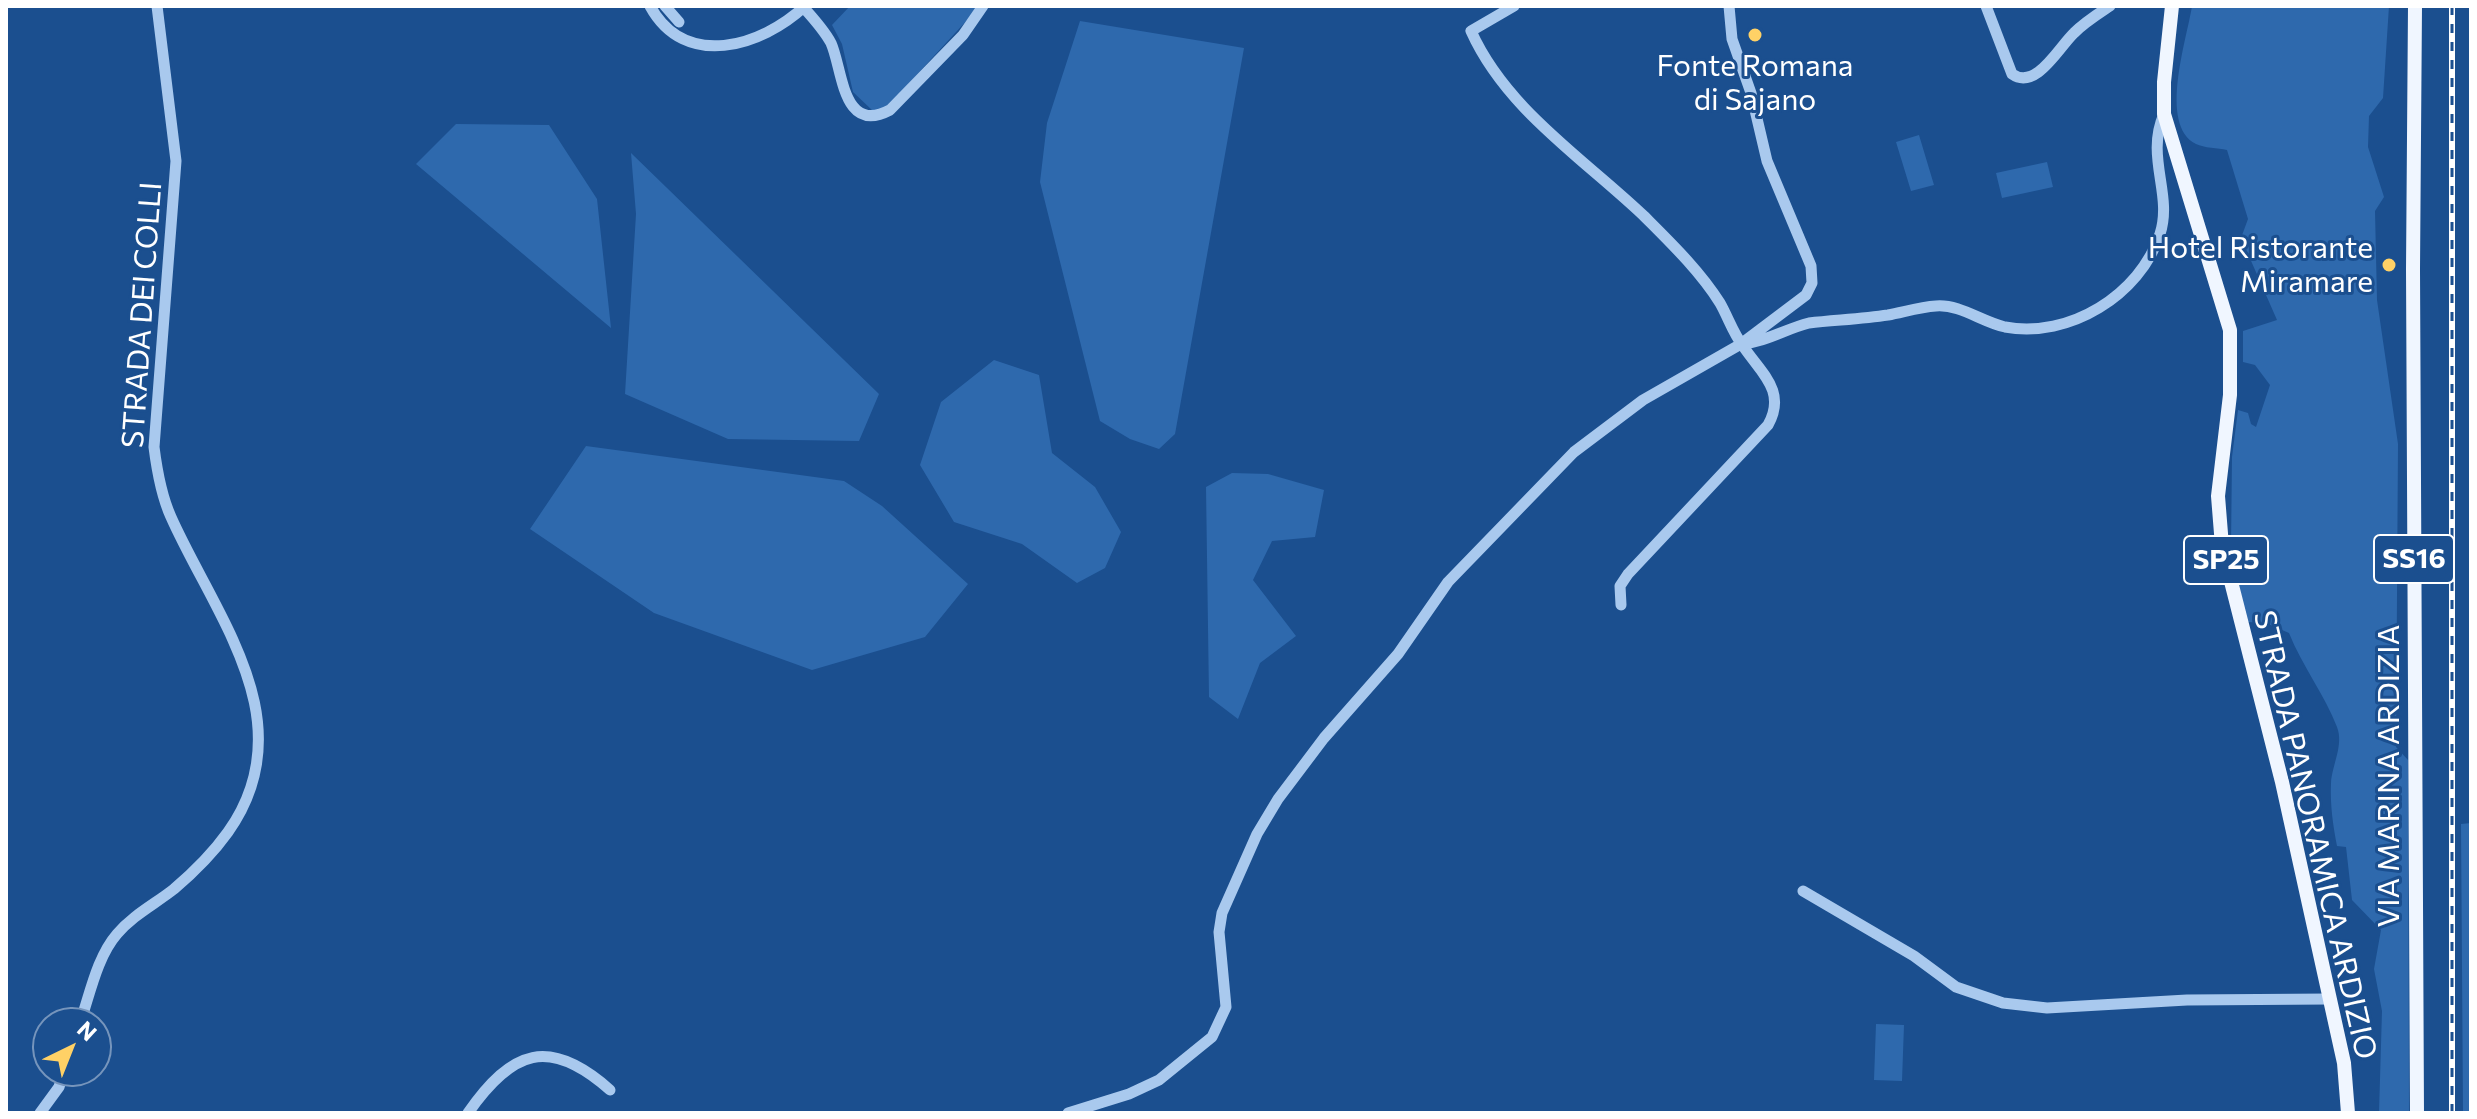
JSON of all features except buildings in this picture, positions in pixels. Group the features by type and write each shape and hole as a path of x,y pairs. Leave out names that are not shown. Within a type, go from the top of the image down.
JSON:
{"main road":[{"name":"STRADA PANORAMICA ARDIZIO","path":"2172,6 2164,114 2230,330 2230,395 2218,496 2222,546 2282,782 2344,1063 2348,1113"},
{"name":"VIA MARINA ARDIZIA","path":"2415,6 2413,300 2417,1113"}],"street":[{"name":"STRADA DEI COLLI","path":"85,1007 100,964 115,936 208,858 230,830 245,799 255,758 254,698 245,662 171,517 159,481 154,447 176,161 157,6"},
{"path":"650,6 671,33 691,43 715,47 741,45 764,36 804,7 830,42 848,101 867,115 879,116 890,110 963,35 983,6"},
{"path":"665,6 679,22"},
{"path":"1514,6 1471,31 1483,59 1498,80 1543,126 1670,243 1720,303 1741,344 1772,384 1777,398 1776,411 1768,425 1628,574 1620,586 1621,605"},
{"path":"1068,1113 1129,1094 1159,1080 1212,1037 1226,1007 1219,932 1222,913 1257,834 1278,799 1324,738 1398,654 1448,582 1574,452 1643,400 1741,344 1806,295 1812,283 1811,266 1762,145 1751,93 1732,39 1729,6"},
{"path":"1986,6 2012,74 2019,79 2027,78 2046,65 2073,34 2110,6"},
{"path":"1741,344 1759,343 1809,323 1938,305 2022,330 2045,329 2082,316 2133,281 2153,251 2161,231 2162,201 2155,149 2164,114"},
{"path":"1803,891 1914,956 1956,987 2003,1003 2047,1008 2187,1000 2329,999"},
{"path":"468,1113 499,1074 522,1059 548,1057 571,1060 610,1090"},
{"path":"40,1113 59,1087"},
{"path":"53,1113 59,1087"}],"shaded area":[{"path":"850,6 980,6 887,107 873,111 853,92 842,44 832,25"},
{"path":"2192,6 2389,6 2383,98 2369,116 2368,147 2384,197 2375,211 2377,300 2398,444 2396,747 2408,760 2409,1113 2379,1113 2382,1011 2374,969 2381,930 2352,900 2346,847 2337,846 2331,791 2339,741 2337,727 2289,633 2266,623 2247,622 2231,546 2232,457 2238,410 2248,413 2251,424 2256,427 2270,385 2255,365 2243,362 2243,331 2277,320 2241,238 2248,219 2227,150 2196,144 2185,134 2179,119 2178,80"},
{"path":"1080,21 1244,48 1175,434 1159,449 1130,439 1100,421 1040,182 1047,123"},
{"path":"456,124 549,125 597,199 611,328 416,164"},
{"path":"1919,135 1934,185 1911,191 1896,142"},
{"path":"631,153 879,394 859,441 728,439 625,394 636,214"},
{"path":"2047,162 2053,187 2002,198 1996,173"},
{"path":"994,360 1039,375 1052,453 1095,487 1121,532 1105,568 1077,583 1022,544 954,522 920,465 941,402"},
{"path":"586,446 844,481 882,506 968,584 925,637 812,670 654,613 530,529"},
{"path":"1232,473 1268,474 1324,490 1315,537 1272,541 1253,580 1296,636 1260,663 1238,719 1209,697 1206,487"},
{"path":"2471,823 2471,1113 2463,1113 2461,824"},
{"path":"1876,1024 1904,1025 1902,1081 1874,1080"}],"railway":[{"path":"2452,6 2452,1113"}],"place":[{"name":"Fonte Romana di Sajano","path":"1755,35"},
{"name":"Hotel Ristorante Miramare","path":"2389,265"}]}
